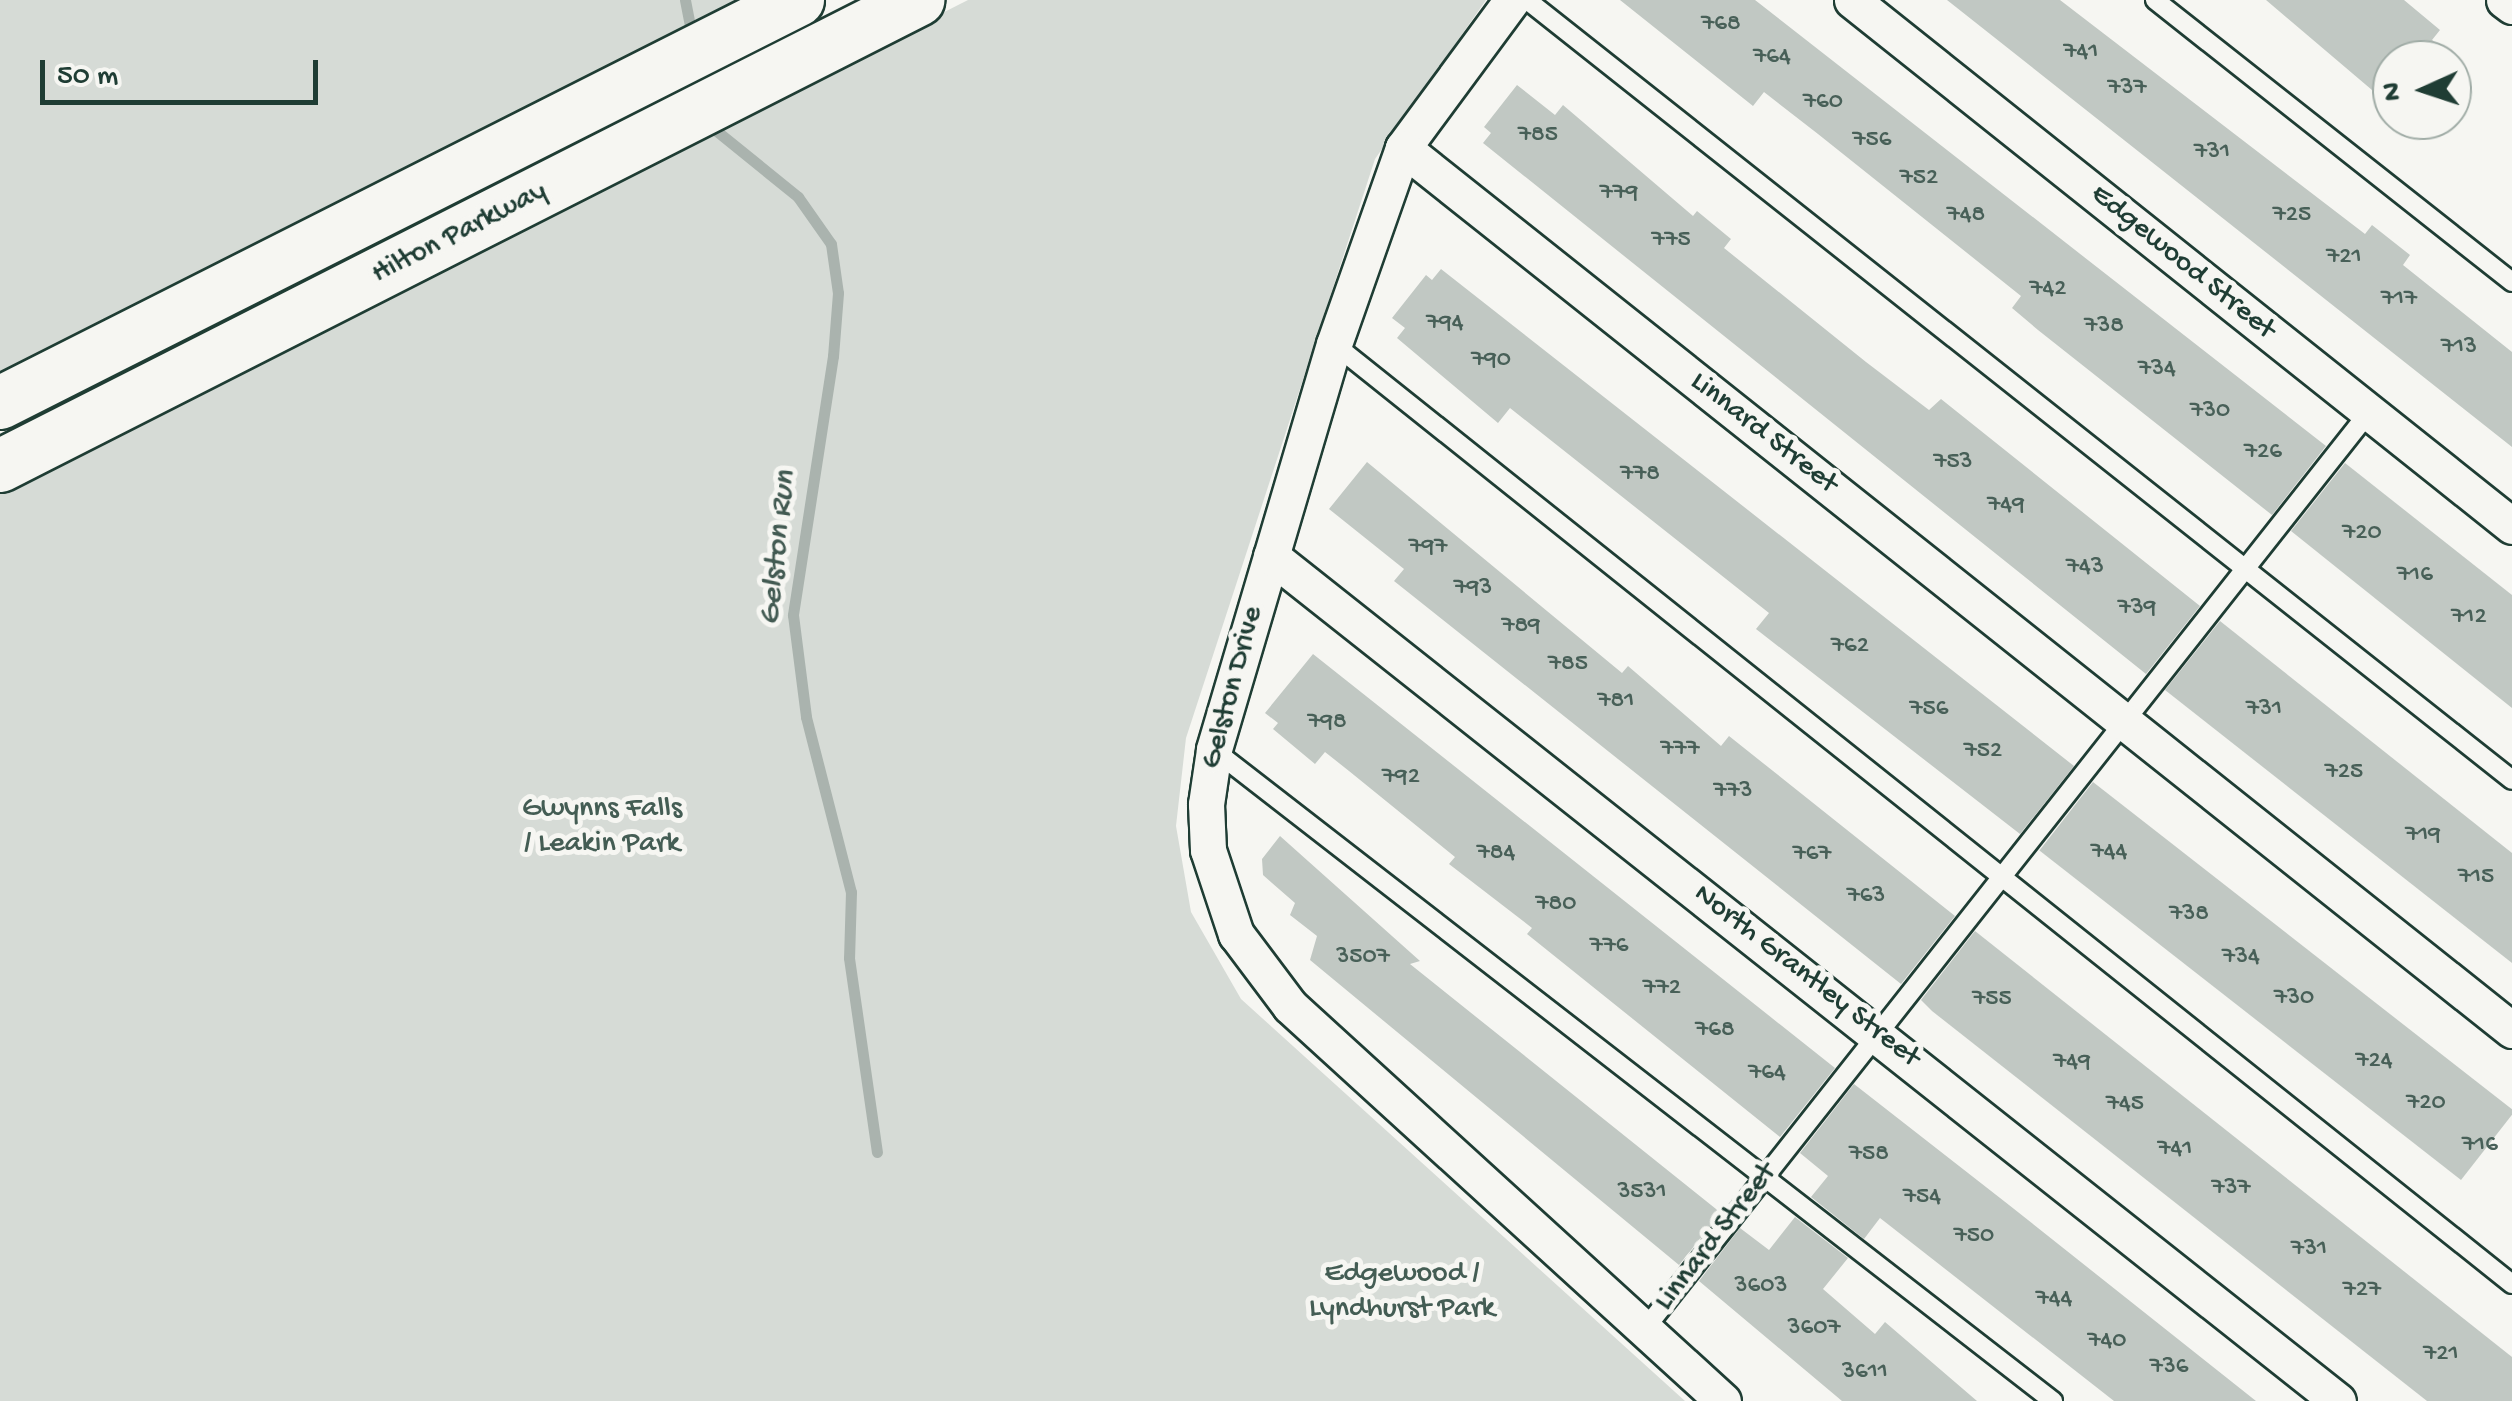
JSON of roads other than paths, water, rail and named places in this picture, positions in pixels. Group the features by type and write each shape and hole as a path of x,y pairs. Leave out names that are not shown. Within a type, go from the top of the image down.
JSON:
{"main road":[{"name":"Hilton Parkway","path":"0,402 798,0"},
{"name":"Hilton Parkway","path":"0,466 918,0"}],"street":[{"name":"Gelston Drive","path":"1512,0 1402,148 1334,344 1214,750 1206,804 1208,850 1236,934 1258,970 1723,1401"},
{"name":"Edgewood Street","path":"1852,0 2512,526"},
{"path":"2504,0 2512,6"},
{"name":"Linnard Street","path":"1402,148 2512,1030"},
{"name":"North Grantley Street","path":"1271,556 2338,1401"}],"lane":[{"path":"1526,0 2248,567 2512,780"},
{"path":"2155,0 2512,282"},
{"path":"1334,344 2512,1284"},
{"name":"Linnard Street","path":"1644,1330 2369,412"},
{"path":"1214,750 2053,1401"}],"waterway":[{"name":"Gelston Run","path":"685,0 692,37"},
{"name":"Gelston Run","path":"708,124 798,197 831,244 838,293 833,356 793,615 806,717 851,892 849,958 877,1152"}],"park label":[{"name":"Gwynns Falls / Leakin Park","path":"602,827"},
{"name":"Edgewood / Lyndhurst Park","path":"1402,1292"}]}
